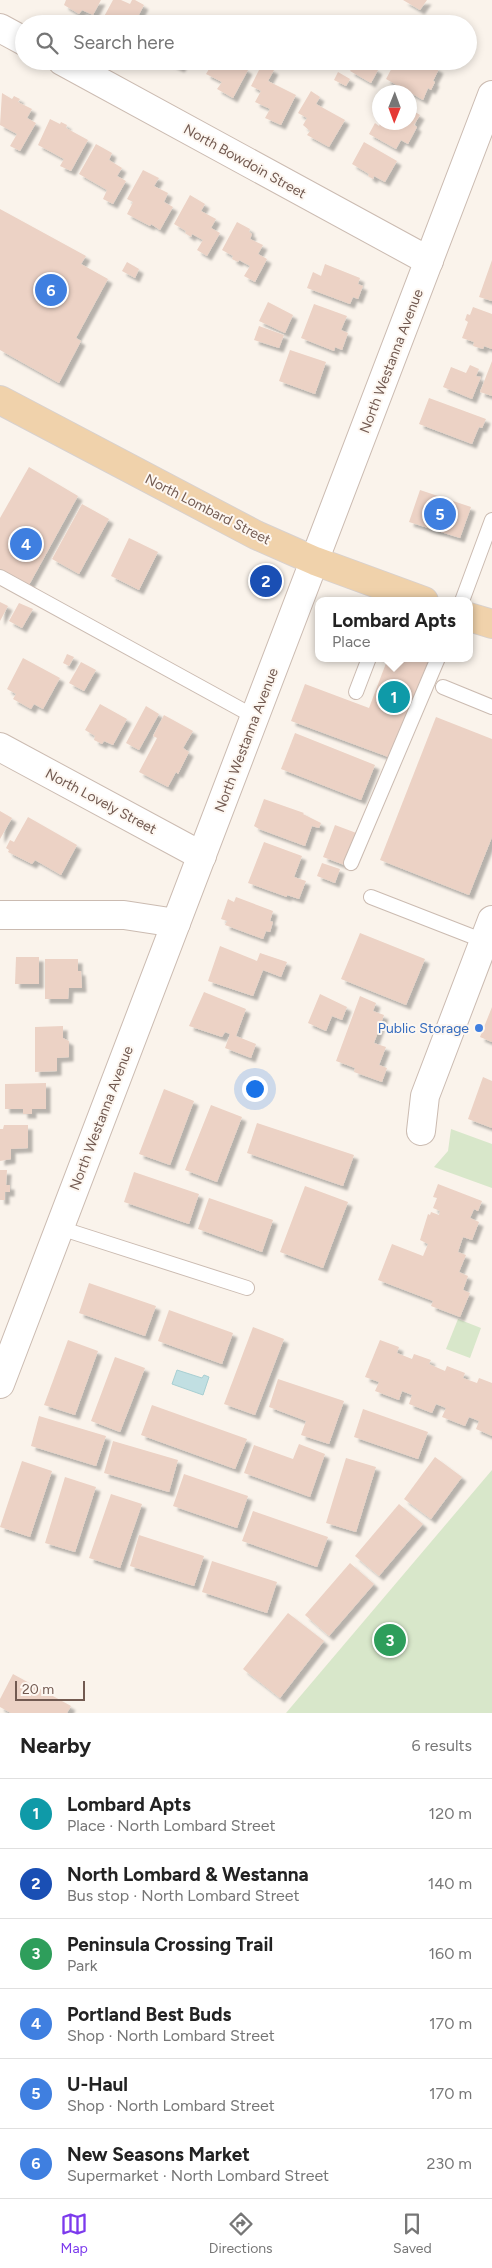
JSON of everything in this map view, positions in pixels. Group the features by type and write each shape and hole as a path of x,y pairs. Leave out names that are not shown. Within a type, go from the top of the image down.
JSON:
{"main road":[{"name":"North Lombard Street","path":"0,400 223,519 393,596"},
{"path":"473,617 492,624"}],"street":[{"path":"0,28 15,36"},
{"name":"North Bowdoin Street","path":"78,70 428,261"},
{"name":"North Westanna Avenue","path":"0,1384 492,95"},
{"name":"North Lovely Street","path":"0,747 202,856"},
{"path":"0,915 124,915 176,923"},
{"path":"421,1131 425,1096 488,931"}],"lane":[{"path":"463,597 492,520"},
{"path":"0,576 255,717"},
{"path":"356,692 367,662"},
{"path":"351,863 436,662"},
{"path":"443,687 492,707"},
{"path":"371,897 488,931"},
{"path":"60,1228 247,1288"}],"green space":[{"path":"451,1129 492,1144 492,1188 434,1167 448,1151"},
{"path":"458,1319 481,1328 470,1358 446,1349"},
{"path":"492,1470 492,1713 286,1713"}],"water":[{"path":"177,1370 202,1378 204,1375 209,1377 203,1395 172,1384"}],"building":[{"path":"66,0 101,0 93,15 82,10 79,14 64,5"},
{"path":"113,0 121,0 130,4 132,0 135,0 144,5 139,15 105,15"},
{"path":"403,0 427,0 420,10"},
{"path":"208,70 248,70 233,98 217,89 222,82 206,74"},
{"path":"259,70 274,70 268,81 296,95 281,125 265,118 270,109 255,102 261,91 251,86"},
{"path":"351,70 378,70 371,83"},
{"path":"391,70 438,70 431,90 428,88 423,100 417,97 417,85 397,85 386,79"},
{"path":"338,72 350,79 346,86 334,80"},
{"path":"311,91 320,97 316,104 345,120 329,147 307,135 310,131 303,125 307,118 298,113"},
{"path":"2,93 12,99 14,96 20,99 18,102 32,109 27,118 36,123 20,151 10,146 17,134 0,125"},
{"path":"50,119 67,125 66,128 88,140 71,171 60,166 64,159 38,145"},
{"path":"372,128 415,130 408,144 401,140 396,149 369,134"},
{"path":"364,142 397,161 385,182 374,176 373,179 368,176 369,174 352,164"},
{"path":"96,144 112,153 109,160 122,168 117,176 126,181 113,204 103,199 107,190 79,174"},
{"path":"143,170 159,178 154,186 168,193 164,202 173,207 160,230 127,214 133,202 127,199"},
{"path":"190,195 205,204 201,211 216,219 211,228 220,233 207,256 197,250 203,240 192,234 191,237 185,233 186,231 174,224"},
{"path":"0,209 86,256 81,264 108,279 76,338 81,341 59,383 0,350"},
{"path":"237,222 250,229 249,232 252,234 250,239 263,245 258,254 267,259 255,282 244,276 250,266 239,260 238,262 232,259 233,256 222,250"},
{"path":"492,260 492,301 479,297"},
{"path":"127,262 139,269 135,278 122,271"},
{"path":"325,264 360,278 358,284 363,286 358,299 353,297 350,304 307,288 313,272 321,276"},
{"path":"268,302 293,315 285,333 259,321"},
{"path":"314,304 347,316 341,330 348,333 342,350 335,347 334,351 301,338"},
{"path":"473,307 492,314 492,349 484,346 483,349 473,346 474,342 462,338 468,322 465,320 467,314 470,315"},
{"path":"259,326 284,335 279,348 254,340"},
{"path":"290,350 326,362 315,394 279,381"},
{"path":"492,361 492,396 480,392"},
{"path":"470,365 479,369 476,376 481,377 472,399 443,387 451,367 466,373"},
{"path":"429,398 486,419 482,428 479,427 472,444 419,424"},
{"path":"29,467 78,496 29,585 0,570 0,518"},
{"path":"420,490 471,507 460,538 409,522"},
{"path":"82,504 109,519 79,574 52,559"},
{"path":"129,538 158,552 139,590 111,576"},
{"path":"0,602 8,606 0,621"},
{"path":"19,603 33,609 22,628 9,621"},
{"path":"67,654 74,657 69,666 63,663"},
{"path":"23,658 60,678 43,709 34,704 31,709 13,699 16,694 7,689"},
{"path":"81,662 96,670 84,691 69,683"},
{"path":"386,662 427,662 391,758 291,721 305,684 369,708"},
{"path":"100,704 127,719 113,745 104,741 102,744 94,740 95,736 85,730"},
{"path":"146,706 159,714 139,750 126,743"},
{"path":"164,715 193,731 183,748 189,752 178,774 176,772 168,787 139,772 157,738 153,736"},
{"path":"436,717 492,739 492,837 469,895 380,860"},
{"path":"295,733 375,765 361,800 281,769"},
{"path":"264,799 304,813 321,823 319,828 312,826 305,846 254,826"},
{"path":"0,811 12,818 0,839"},
{"path":"28,817 77,845 61,875 35,860 32,864 8,852 9,850 6,848 10,840 14,842"},
{"path":"335,825 359,834 347,866 323,857"},
{"path":"264,842 302,856 294,877 306,881 299,899 287,895 287,897 248,883"},
{"path":"322,863 340,869 335,883 317,876"},
{"path":"236,897 273,911 270,921 273,922 270,932 266,931 263,939 225,925 227,921 221,919 228,899 234,902"},
{"path":"360,933 425,959 406,1005 341,979"},
{"path":"220,946 257,961 260,953 287,962 281,977 263,970 253,996 208,981"},
{"path":"16,957 39,957 39,984 15,984"},
{"path":"45,959 78,959 78,971 81,971 82,988 69,988 68,999 45,999"},
{"path":"204,992 246,1009 236,1036 256,1044 251,1058 225,1048 230,1034 225,1032 222,1037 189,1026"},
{"path":"320,994 347,1007 342,1020 332,1016 326,1031 308,1023"},
{"path":"360,996 376,1003 373,1011 384,1015 374,1043 386,1047 379,1065 387,1068 382,1082 354,1072 355,1068 336,1061"},
{"path":"492,1007 492,1042 480,1037"},
{"path":"63,1026 63,1038 69,1041 69,1057 57,1058 57,1071 35,1072 35,1027"},
{"path":"483,1077 492,1081 492,1128 468,1119"},
{"path":"46,1083 46,1109 32,1109 32,1114 23,1114 23,1109 5,1109 5,1084"},
{"path":"164,1089 194,1101 170,1165 139,1154"},
{"path":"211,1105 242,1117 217,1182 185,1170"},
{"path":"257,1123 354,1155 343,1186 247,1153"},
{"path":"4,1125 28,1125 28,1148 11,1149 11,1159 0,1161 0,1129 3,1129"},
{"path":"0,1170 7,1170 6,1185 10,1185 10,1192 5,1192 5,1200 0,1200"},
{"path":"134,1172 199,1194 189,1224 124,1202"},
{"path":"438,1184 482,1201 478,1211 474,1209 470,1218 479,1222 472,1240 463,1237 458,1252 466,1255 459,1272 468,1276 463,1290 470,1293 460,1317 431,1306 433,1301 378,1280 392,1244 423,1256 428,1244 420,1240 428,1214 430,1215 431,1212 439,1215 440,1211 433,1208 437,1198 433,1197"},
{"path":"305,1186 348,1202 323,1268 280,1252"},
{"path":"209,1198 273,1220 262,1252 198,1229"},
{"path":"89,1283 156,1306 145,1336 79,1313"},
{"path":"169,1310 233,1333 222,1364 158,1341"},
{"path":"253,1327 284,1339 255,1415 224,1404"},
{"path":"68,1340 98,1351 75,1415 44,1405"},
{"path":"380,1340 399,1347 397,1353 412,1359 414,1354 431,1360 429,1364 445,1371 447,1366 465,1373 463,1378 477,1383 479,1378 492,1383 492,1436 476,1429 479,1421 469,1417 465,1426 442,1417 446,1408 436,1404 432,1413 409,1404 412,1395 402,1391 399,1400 375,1391 379,1382 365,1377"},
{"path":"115,1357 145,1368 120,1432 91,1421"},
{"path":"278,1379 344,1401 329,1444 301,1435 306,1421 269,1407"},
{"path":"152,1405 247,1439 235,1469 141,1435"},
{"path":"363,1409 428,1432 418,1459 354,1437"},
{"path":"39,1416 106,1436 96,1466 31,1446"},
{"path":"113,1441 178,1460 169,1492 104,1473"},
{"path":"299,1444 325,1454 310,1497 244,1473 254,1445 293,1459"},
{"path":"435,1457 462,1477 431,1519 404,1499"},
{"path":"346,1458 376,1467 356,1532 326,1523"},
{"path":"22,1461 52,1471 30,1537 0,1527"},
{"path":"184,1474 248,1496 237,1528 173,1506"},
{"path":"65,1477 96,1487 75,1552 45,1543"},
{"path":"111,1494 142,1504 120,1568 89,1558"},
{"path":"399,1504 423,1524 379,1576 355,1556"},
{"path":"253,1511 328,1537 317,1567 242,1541"},
{"path":"139,1535 204,1556 194,1586 130,1566"},
{"path":"212,1561 277,1582 267,1613 202,1592"},
{"path":"350,1563 374,1584 329,1636 305,1615"},
{"path":"288,1613 324,1641 280,1698 243,1669"},
{"path":"13,1674 71,1706 67,1713 11,1713 0,1707 0,1699"}],"place":[{"name":"New Seasons Market","path":"51,290"},
{"name":"U-Haul","path":"440,514"},
{"name":"Portland Best Buds","path":"26,544"},
{"name":"North Lombard & Westanna","path":"266,581"},
{"name":"Lombard Apts","path":"394,697"},
{"name":"Public Storage","path":"479,1028"},
{"name":"Peninsula Crossing Trail","path":"390,1640"}]}
